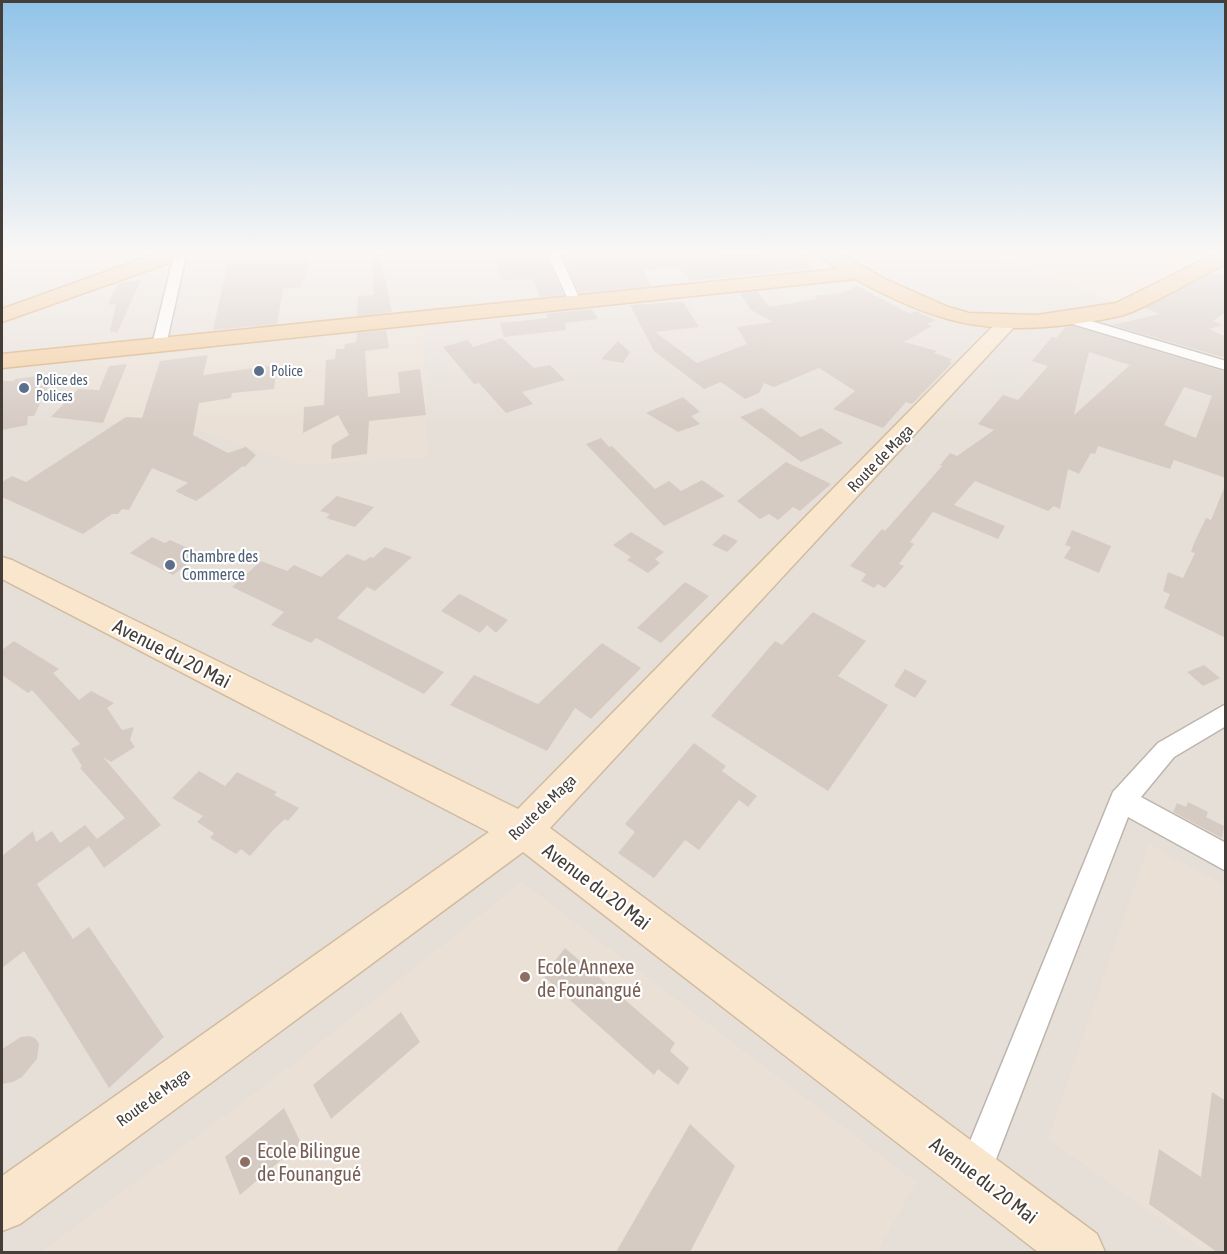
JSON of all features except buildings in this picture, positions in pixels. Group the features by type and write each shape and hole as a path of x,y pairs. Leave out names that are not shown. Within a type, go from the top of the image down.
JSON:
{"main road":[{"path":"2,316 20,310"},
{"path":"2,361 502,310"},
{"path":"937,310 949,315 976,320 1008,322 1113,310"},
{"name":"Route de Maga","path":"2,1206 523,830 1008,322"},
{"name":"Avenue du 20 Mai","path":"2,567 523,830 1079,1252"}],"street":[{"path":"159,345 168,310"},
{"path":"1064,317 1226,366"},
{"path":"974,1173 1122,800 1166,750 1226,714"},
{"path":"1122,800 1226,858"}],"shaded area":[{"path":"2,310 1225,310 1225,1252 2,1252"},
{"path":"423,327 428,457 299,465 193,428 123,425 53,417 83,362"},
{"path":"1149,844 1225,886 1225,1252 1206,1252 1048,1139"},
{"name":"Ecole Annexe de Founangué","path":"522,882 916,1182 877,1252 41,1252 283,1072"}],"place":[{"name":"Police","path":"259,371"},
{"name":"Police des Polices","path":"24,388"},
{"name":"Chambre des Commerce","path":"170,565"},
{"name":"Ecole Annexe de Founangué","path":"525,977"},
{"name":"Ecole Bilingue de Founangué","path":"245,1162"}]}
